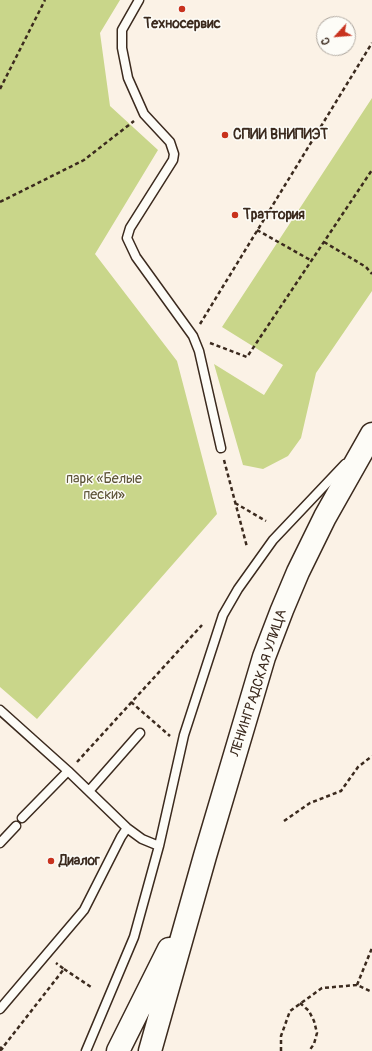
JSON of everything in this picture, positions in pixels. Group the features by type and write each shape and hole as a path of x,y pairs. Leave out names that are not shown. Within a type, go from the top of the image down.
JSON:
{"main road":[{"name":"ЛЕНИНГРАДСКАЯ УЛИЦА","path":"150,1051 264,657 282,610 326,517 372,434"},
{"name":"ЛЕНИНГРАДСКАЯ УЛИЦА","path":"118,1051 194,900"}],"lane":[{"path":"138,0 122,30 122,48 128,78 144,114 170,142 174,154 173,160 130,228 127,238 136,257 193,336 199,351 221,448"},
{"path":"86,1051 134,938 159,846 184,735 223,615 238,589 274,540 372,434"},
{"path":"0,710 90,791 127,828 142,839 159,846"},
{"path":"90,791 140,733"},
{"path":"22,818 68,771"},
{"path":"0,843 16,826"},
{"path":"0,1010 84,910 120,837 127,828"}],"path":[{"path":"0,90 45,0"},
{"path":"372,43 193,336 248,358 372,170"},
{"path":"0,202 84,160 144,114"},
{"path":"258,230 312,261"},
{"path":"324,242 366,267 372,274"},
{"path":"221,448 247,547"},
{"path":"235,503 266,521"},
{"path":"68,771 202,625"},
{"path":"131,702 170,737"},
{"path":"284,821 310,803 341,791 358,767 367,758 372,756"},
{"path":"357,985 372,948"},
{"path":"59,965 91,987"},
{"path":"5,1051 1,1049 64,969"},
{"path":"281,1051 281,1036 290,1011 322,988 357,985 372,992"},
{"path":"300,1003 308,1011 316,1027 317,1033 314,1044 309,1051"}],"green space":[{"name":"парк «Белые пески»","path":"0,0 120,0 100,33 110,106 158,150 95,254 177,361 217,514 37,719 0,687"},
{"path":"372,98 372,291 316,373 301,438 288,456 263,469 243,465 214,364 264,395 283,365 222,327"}],"place":[{"name":"Техносервис","path":"182,9"},
{"name":"СПИИ ВНИПИЭТ","path":"225,135"},
{"name":"Траттория","path":"235,215"},
{"name":"Диалог","path":"51,861"}]}
